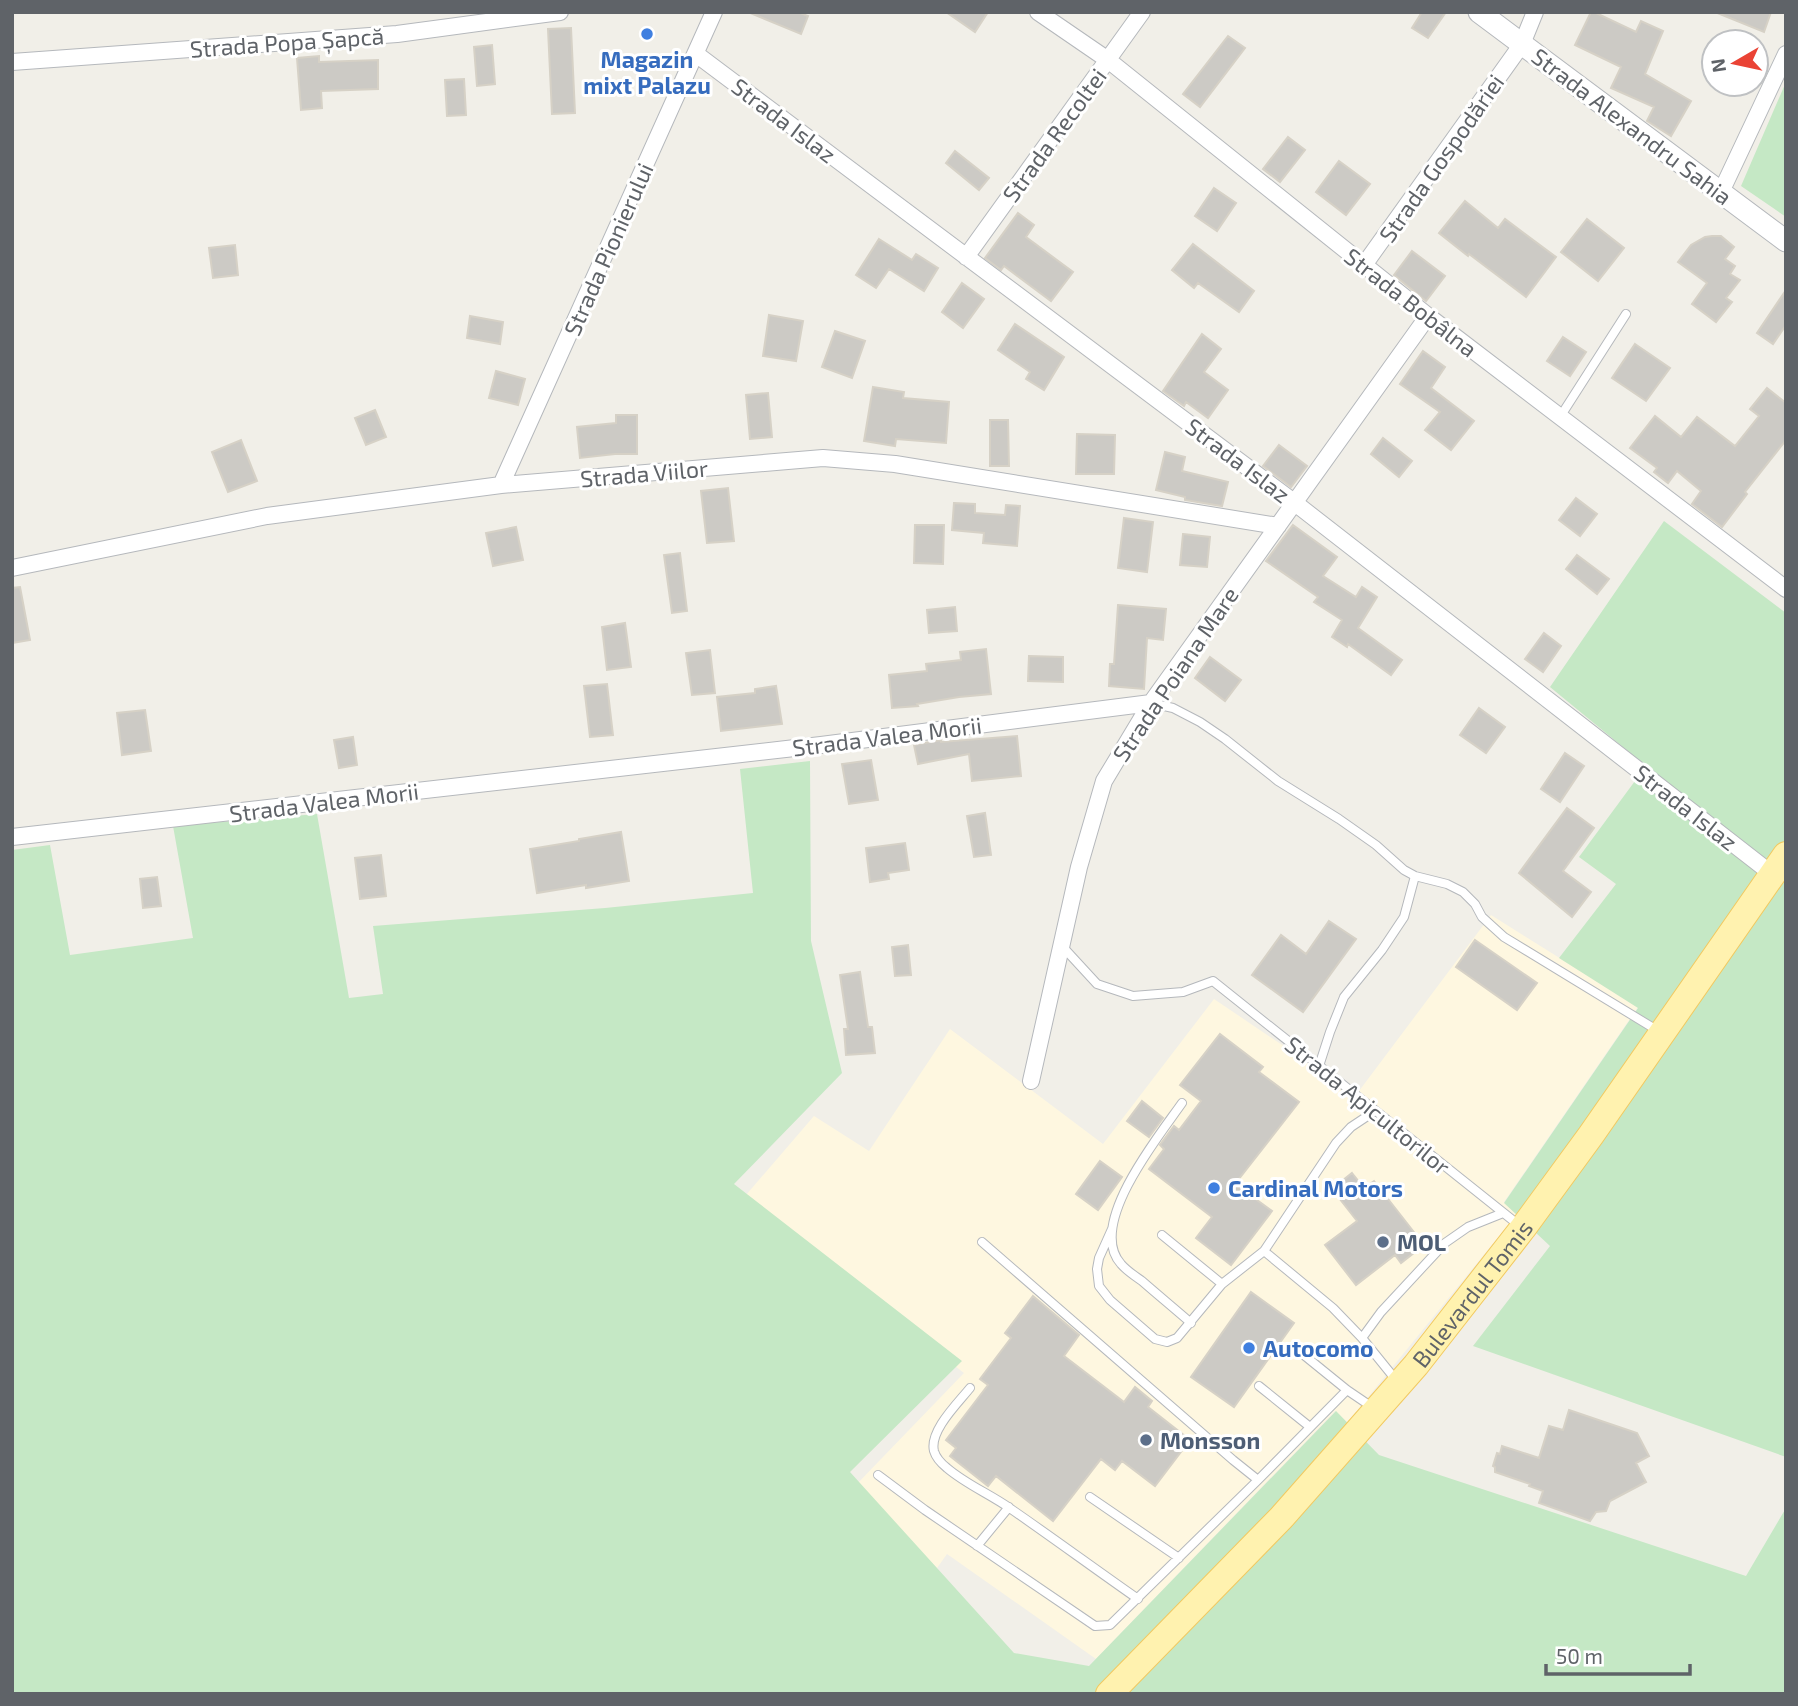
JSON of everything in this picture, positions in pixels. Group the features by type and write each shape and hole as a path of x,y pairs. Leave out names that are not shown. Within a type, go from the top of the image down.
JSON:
{"main road":[{"name":"Bulevardul Tomis","path":"1109,1694 1281,1518 1416,1365 1513,1220 1591,1135 1781,871"},
{"name":"Bulevardul Tomis","path":"1133,1694 1293,1529 1428,1376 1605,1145 1781,871"}],"street":[{"name":"Strada Popa Șapcă","path":"12,62 397,34 559,12"},
{"name":"Strada Pionierului","path":"501,485 714,12"},
{"name":"Strada Bobâlna","path":"1038,12 1108,60 1428,316 1786,589"},
{"name":"Strada Recoltei","path":"966,257 1142,12"},
{"name":"Strada Alexandru Sahia","path":"1479,12 1786,241"},
{"name":"Strada Gospodăriei","path":"1364,265 1521,44 1535,12"},
{"name":"Strada Islaz","path":"696,54 1781,871"},
{"path":"1721,192 1786,54"},
{"name":"Strada Poiana Mare","path":"1031,1081 1079,867 1104,780 1151,703 1428,316"},
{"name":"Strada Viilor","path":"12,568 267,516 501,485 823,458 895,464 1278,526"},
{"name":"Strada Valea Morii","path":"12,837 821,745 1151,703"}],"lane":[{"path":"1560,417 1626,314"},
{"name":"Strada Valea Morii","path":"1151,703 1173,708 1208,728 1278,781 1376,845 1404,870 1462,891 1475,904 1482,917 1504,937 1662,1034"},
{"path":"1319,1066 1344,998 1404,917 1415,876"},
{"name":"Strada Apicultorilor","path":"1062,946 1097,984 1133,996 1183,992 1213,981 1513,1220"},
{"path":"1182,1103 1132,1176 1097,1269 1099,1286 1110,1300 1155,1339 1167,1342 1177,1338 1222,1284 1264,1251 1336,1143 1351,1127 1375,1111"},
{"path":"1362,1338 1381,1312 1445,1243 1468,1227 1513,1220"},
{"path":"1112,1229 1113,1247 1120,1263 1191,1323"},
{"path":"1162,1235 1222,1284"},
{"path":"982,1242 1258,1480"},
{"path":"1264,1251 1334,1308 1399,1384"},
{"path":"1294,1347 1376,1410"},
{"path":"1259,1386 1310,1427"},
{"path":"970,1388 938,1429 934,1438 937,1457 946,1467 979,1491 1009,1507 1138,1599"},
{"path":"878,1475 1094,1626 1110,1625 1347,1390"},
{"path":"1090,1497 1178,1558"},
{"path":"977,1546 1009,1507"}],"shaded area":[{"path":"1491,915 1638,1007 1504,1202 1517,1214 1347,1423 1335,1411 1096,1659 947,1554 937,1568 855,1486 964,1373 740,1202 814,1116 869,1151 950,1029 1103,1144 1214,999 1356,1095"}],"green space":[{"path":"1786,82 1786,217 1741,186"},
{"path":"1664,521 1786,613 1786,1457 1473,1346 1550,1246 1504,1203 1638,1008 1559,958 1616,884 1579,857 1646,766 1550,687"},
{"path":"810,761 811,941 842,1073 734,1184 962,1361 850,1472 1014,1653 1089,1666 1336,1411 1379,1455 1746,1576 1786,1508 1786,1694 12,1694 12,850 50,845 70,955 193,938 173,826 317,814 349,998 383,994 373,926 605,908 753,893 740,769"}],"building":[{"path":"748,12 798,12 808,16 801,34"},
{"path":"946,12 988,12 975,32"},
{"path":"1422,12 1446,12 1428,38 1412,28"},
{"path":"1591,12 1636,32 1641,21 1663,31 1645,74 1691,101 1671,136 1647,121 1654,107 1611,88 1621,67 1575,45"},
{"path":"1715,12 1771,12 1765,28 1754,28"},
{"path":"571,28 575,113 552,114 548,29"},
{"path":"1228,36 1245,48 1200,107 1183,94"},
{"path":"492,45 495,84 477,86 474,47"},
{"path":"319,56 319,62 378,60 378,89 321,91 322,108 301,110 297,58"},
{"path":"464,79 466,115 447,116 445,80"},
{"path":"1288,137 1305,150 1280,182 1263,169"},
{"path":"955,151 989,178 979,190 946,163"},
{"path":"1339,161 1370,184 1346,215 1316,192"},
{"path":"1214,188 1236,203 1217,231 1195,216"},
{"path":"1465,201 1498,228 1505,219 1556,257 1526,297 1439,233"},
{"path":"1018,213 1034,225 1026,237 1073,272 1051,301 1004,266 1001,270 985,258"},
{"path":"1587,219 1624,248 1598,281 1561,252"},
{"path":"1712,236 1721,236 1734,247 1725,259 1735,266 1730,274 1740,280 1726,298 1732,302 1716,322 1692,304 1707,283 1678,262 1691,245"},
{"path":"879,239 912,260 916,254 938,268 924,291 889,269 876,288 856,275"},
{"path":"1193,244 1254,291 1239,312 1198,283 1194,288 1172,270"},
{"path":"235,245 238,275 213,278 209,248"},
{"path":"1412,251 1445,276 1426,301 1394,275"},
{"path":"962,283 984,299 963,328 942,312"},
{"path":"1786,290 1786,325 1773,344 1757,333"},
{"path":"769,315 803,321 796,361 763,356"},
{"path":"470,316 503,322 500,344 467,338"},
{"path":"1015,324 1064,357 1044,390 1026,379 1030,372 998,350"},
{"path":"835,331 865,341 852,378 822,367"},
{"path":"1202,334 1221,349 1204,372 1228,390 1208,418 1186,402 1184,406 1163,391"},
{"path":"1563,337 1586,352 1570,376 1547,361"},
{"path":"1635,344 1670,368 1646,401 1612,378"},
{"path":"1423,351 1445,367 1431,388 1474,421 1451,450 1425,430 1440,412 1400,384"},
{"path":"496,371 525,379 518,405 489,398"},
{"path":"873,387 904,392 903,398 949,402 946,443 896,439 895,446 864,441"},
{"path":"1767,388 1786,403 1786,440 1745,492 1747,494 1722,527 1692,504 1701,491 1677,471 1668,483 1654,472 1657,468 1630,448 1655,416 1681,437 1697,417 1735,446 1759,416 1750,409"},
{"path":"768,393 772,437 750,439 746,395"},
{"path":"375,410 386,437 366,445 355,418"},
{"path":"616,415 637,415 637,454 580,458 577,427 616,423"},
{"path":"990,420 1008,420 1009,466 990,466"},
{"path":"1077,434 1115,435 1114,474 1076,474"},
{"path":"1383,438 1412,461 1399,477 1371,454"},
{"path":"241,440 257,481 228,492 212,452"},
{"path":"1279,445 1307,466 1291,487 1263,466"},
{"path":"1165,452 1185,457 1182,471 1228,482 1222,506 1185,500 1185,497 1156,490"},
{"path":"728,488 734,541 707,543 701,491"},
{"path":"1576,498 1597,514 1580,536 1559,520"},
{"path":"954,503 975,504 975,513 1005,515 1006,505 1020,506 1017,546 983,543 984,533 952,530"},
{"path":"1124,518 1153,522 1147,572 1118,568"},
{"path":"915,525 944,525 943,564 914,563"},
{"path":"1293,525 1337,557 1323,576 1356,597 1362,587 1377,597 1358,628 1402,660 1391,675 1348,644 1347,647 1332,637 1342,620 1314,602 1318,597 1266,561"},
{"path":"516,527 523,560 493,566 486,533"},
{"path":"1183,534 1210,537 1207,567 1180,565"},
{"path":"680,553 687,611 672,613 664,555"},
{"path":"1577,555 1609,579 1597,594 1566,569"},
{"path":"20,587 30,640 12,643 12,588"},
{"path":"1118,605 1166,609 1163,640 1147,638 1144,689 1109,686 1110,664 1114,664"},
{"path":"955,607 957,631 929,633 927,610"},
{"path":"625,623 631,667 607,670 602,627"},
{"path":"1544,633 1561,646 1543,672 1525,659"},
{"path":"986,649 991,694 892,708 889,675 927,671 926,664 961,660 960,652"},
{"path":"710,650 715,693 692,695 686,653"},
{"path":"1029,656 1063,657 1063,682 1028,681"},
{"path":"1210,657 1241,680 1225,701 1195,678"},
{"path":"607,684 613,735 590,737 584,686"},
{"path":"776,686 782,724 721,731 717,697 755,693 755,689"},
{"path":"1479,708 1505,727 1486,753 1460,735"},
{"path":"145,710 151,751 122,755 117,713"},
{"path":"1017,736 1021,776 972,781 969,754 918,764 914,745 941,740"},
{"path":"353,737 357,765 339,768 334,740"},
{"path":"1565,753 1584,766 1560,802 1541,789"},
{"path":"871,760 878,800 849,804 842,764"},
{"path":"1567,808 1594,828 1563,871 1591,892 1572,917 1519,873"},
{"path":"985,813 991,855 974,857 967,816"},
{"path":"621,832 629,881 537,893 530,849"},
{"path":"905,843 909,870 888,873 889,879 870,882 866,848"},
{"path":"381,855 386,896 360,899 355,858"},
{"path":"157,877 161,906 143,908 140,879"},
{"path":"1329,921 1356,939 1303,1012 1252,975 1281,935 1306,954"},
{"path":"1475,940 1537,983 1517,1010 1456,967"},
{"path":"908,945 911,975 895,976 892,947"},
{"path":"860,972 868,1027 872,1027 875,1053 846,1055 844,1029 848,1029 840,975"},
{"path":"1220,1034 1263,1067 1259,1072 1299,1102 1235,1184 1272,1211 1231,1265 1196,1238 1212,1217 1149,1169 1164,1149 1160,1145 1174,1126 1179,1130 1201,1101 1180,1085"},
{"path":"1142,1101 1163,1118 1149,1137 1127,1121"},
{"path":"1100,1161 1122,1177 1098,1210 1076,1194"},
{"path":"1352,1173 1364,1188 1374,1181 1424,1245 1401,1263 1395,1255 1356,1285 1325,1245 1357,1221 1332,1189"},
{"path":"1251,1292 1294,1323 1234,1407 1191,1377"},
{"path":"1033,1296 1079,1335 1064,1356 1124,1402 1135,1387 1152,1401 1148,1407 1190,1440 1155,1486 1122,1461 1115,1470 1101,1459 1053,1521 996,1476 988,1486 950,1456 956,1448 946,1440 988,1385 980,1379 1011,1338 1005,1333"},
{"path":"1569,1410 1637,1433 1649,1456 1636,1463 1646,1482 1610,1501 1606,1511 1596,1512 1590,1521 1539,1503 1543,1491 1495,1472 1493,1466 1502,1446 1539,1458 1549,1426 1563,1430"}],"place":[{"name":"Magazin mixt Palazu","path":"647,34"},
{"name":"Cardinal Motors","path":"1214,1188"},
{"name":"MOL","path":"1383,1242"},
{"name":"Autocomo","path":"1249,1348"},
{"name":"Monsson","path":"1146,1440"}]}
